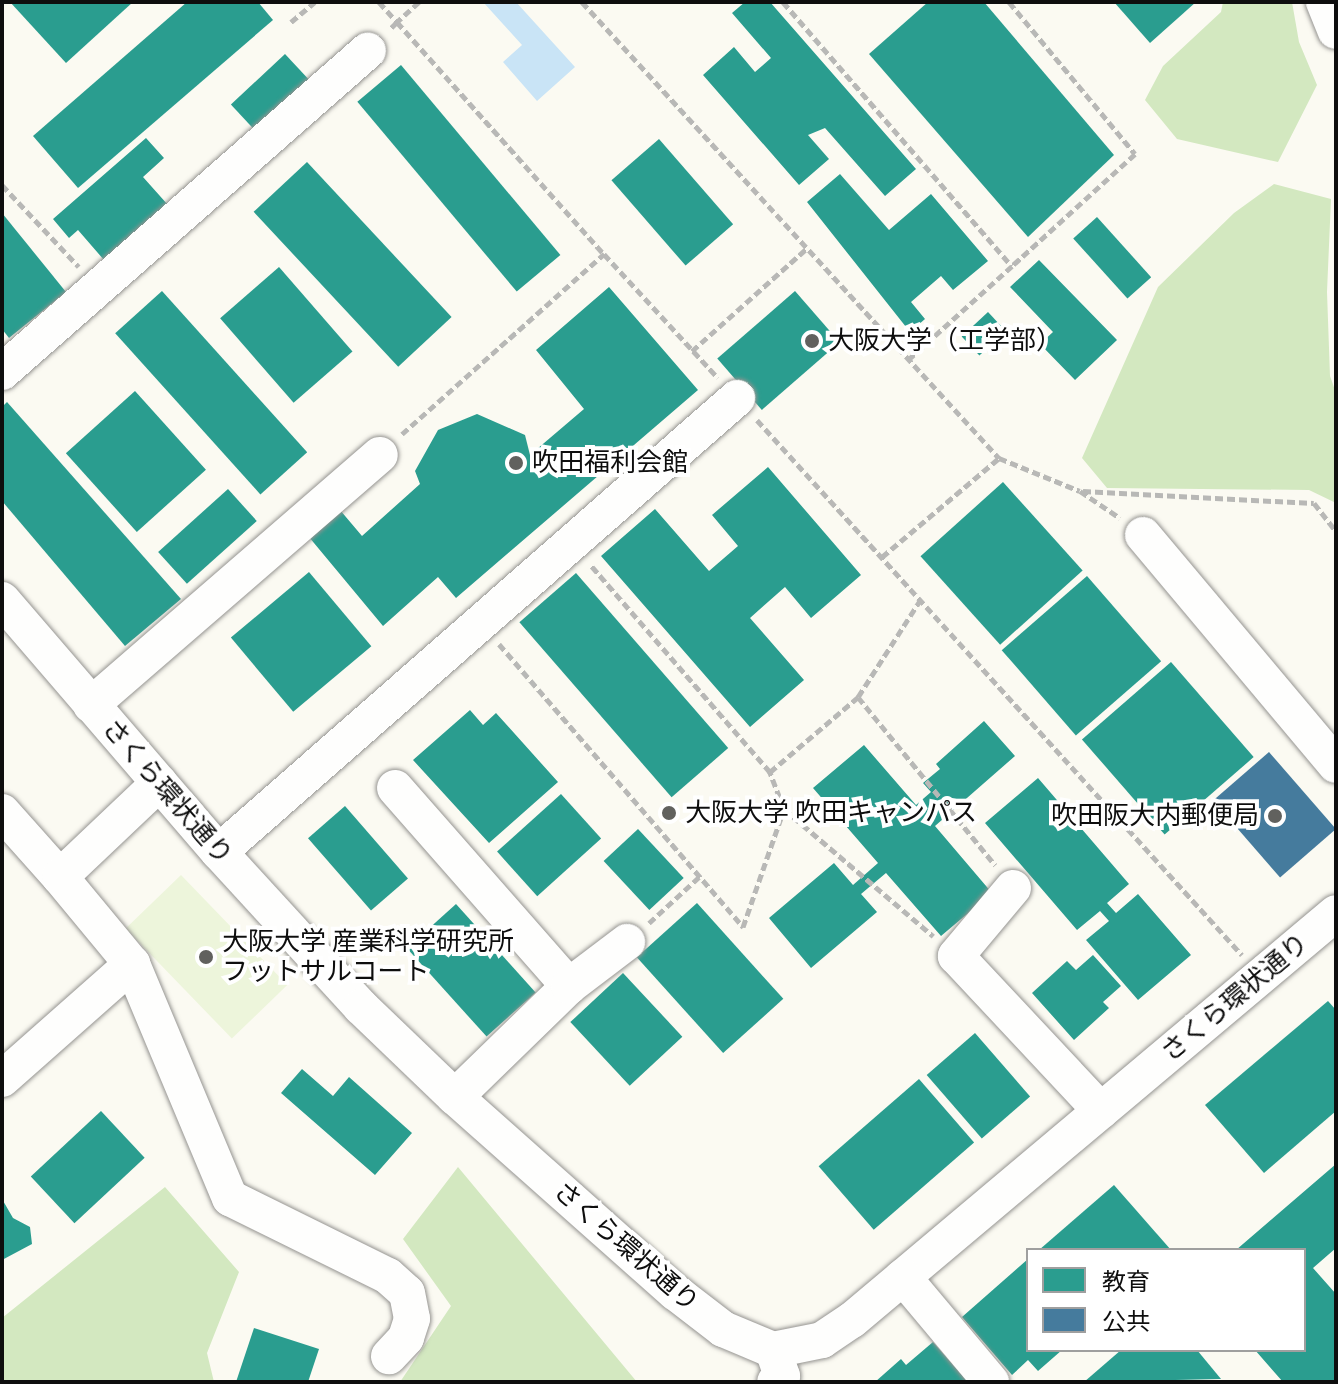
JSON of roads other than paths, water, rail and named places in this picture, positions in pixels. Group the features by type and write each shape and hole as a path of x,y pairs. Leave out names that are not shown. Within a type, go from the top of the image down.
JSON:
{"lane":[{"path":"1324,2 1336,31"},
{"path":"2,372 368,50"},
{"path":"219,852 482,625 737,398"},
{"path":"91,705 380,455"},
{"path":"1143,535 1336,765"},
{"name":"さくら環状通り","path":"2,600 219,852 361,1007 455,1097 675,1292 779,1373 903,1277 1336,913"},
{"path":"60,877 159,783"},
{"path":"395,788 569,986"},
{"path":"2,812 132,964 230,1198 388,1276 407,1293 412,1319 406,1338 389,1356"},
{"path":"1013,888 956,956 1101,1111"},
{"path":"455,1097 569,986 627,942"},
{"path":"2,1079 132,964"},
{"path":"903,1277 991,1382"}],"water":[{"path":"483,2 516,2 575,67 537,101 503,62 522,45"}],"place":[{"name":"大阪大学（工学部）","path":"812,341"},
{"name":"吹田福利会館","path":"516,463"},
{"name":"大阪大学 吹田キャンパス","path":"669,813"},
{"name":"吹田阪大内郵便局","path":"1275,816"},
{"name":"大阪大学 産業科学研究所 フットサルコート","path":"206,957"}]}
